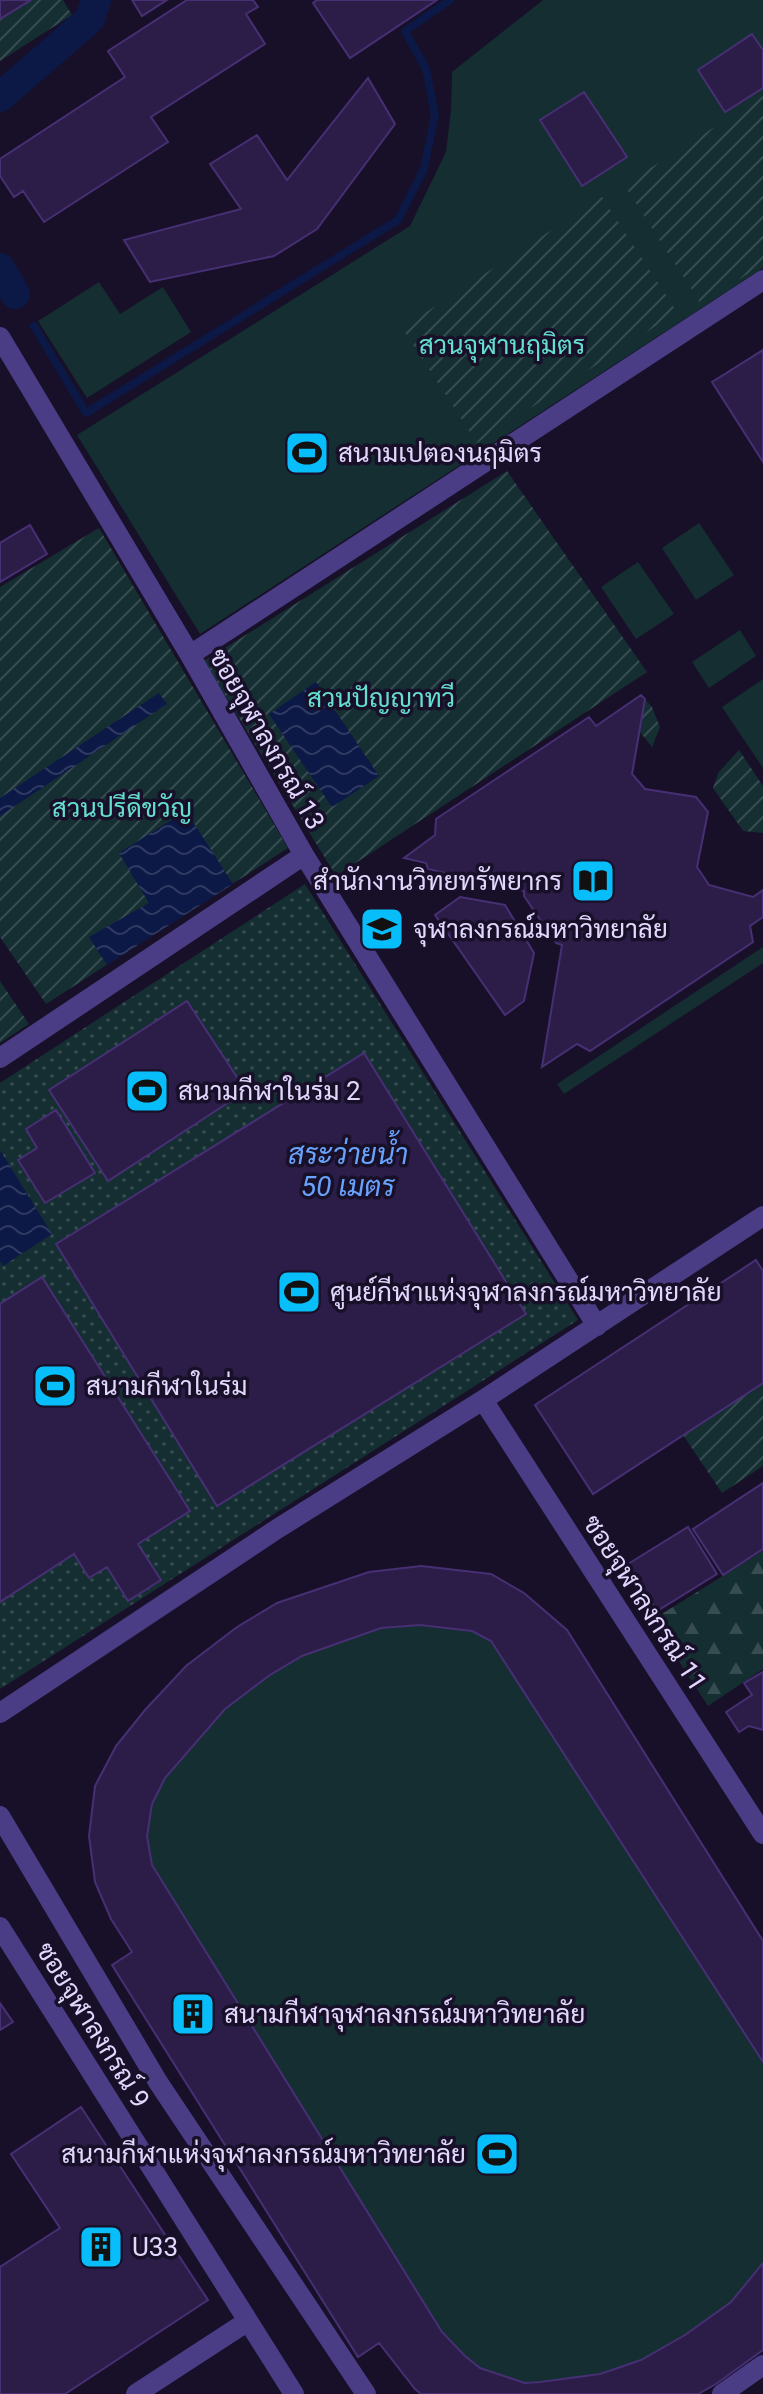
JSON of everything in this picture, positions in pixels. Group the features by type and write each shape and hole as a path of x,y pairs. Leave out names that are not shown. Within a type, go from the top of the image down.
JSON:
{"street":[{"path":"190,655 763,280"},
{"name":"ซอยจุฬาลงกรณ์ 13","path":"0,337 190,655 304,855 597,1326"},
{"path":"0,1058 304,855"},
{"path":"0,1713 277,1529 483,1400 763,1216"},
{"name":"ซอยจุฬาลงกรณ์ 11","path":"483,1400 763,1834"},
{"path":"0,1816 158,2082 366,2394"},
{"name":"ซอยจุฬาลงกรณ์ 9","path":"0,1927 294,2394"},
{"path":"136,2394 248,2321"},
{"path":"722,2394 763,2365"}],"green space":[{"path":"0,0 63,0 72,15 0,61"},
{"path":"543,0 763,0 763,268 200,634 77,435 410,226 446,152 452,72"},
{"path":"763,96 763,264 701,304 624,185"},
{"name":"สวนจุฬานฤมิตร","path":"602,197 677,312 477,443 402,328"},
{"path":"99,282 120,314 163,287 191,332 87,398 38,321"},
{"name":"สวนปัญญาทวี","path":"507,471 647,672 336,876 204,661"},
{"path":"699,523 734,575 696,600 662,548"},
{"name":"สวนปรีดีขวัญ","path":"99,528 288,848 46,1004 0,937 0,587"},
{"path":"638,562 674,614 636,639 601,587"},
{"path":"740,630 756,656 709,688 692,662"},
{"path":"763,679 763,768 722,707"},
{"path":"645,699 660,727 652,747 640,732"},
{"path":"739,750 763,786 763,833 743,831 713,788 718,773"},
{"path":"305,884 578,1320 0,1689 0,1083"},
{"path":"763,947 763,963 564,1094 557,1084"},
{"path":"0,981 29,1024 0,1043"},
{"path":"763,1383 763,1466 722,1493 683,1435"},
{"path":"763,1551 763,1669 708,1706 652,1620"},
{"name":"สนามกีฬาแห่งจุฬาลงกรณ์มหาวิทยาลัย","path":"421,1566 491,1574 524,1593 567,1630 763,1941 763,2350 698,2394 421,2394 379,2344 358,2357 112,1965 132,1952 111,1919 95,1882 89,1836 95,1786 116,1746 186,1666 237,1627 277,1603 369,1572"}],"water":[{"path":"316,682 379,776 332,807 269,714"},
{"path":"159,693 167,704 0,816 0,798"},
{"path":"186,811 233,884 107,965 89,937 149,903 119,853"},
{"path":"0,1150 52,1234 3,1266 0,1261"}],"building":[{"path":"0,0 31,0 0,19"},
{"path":"132,0 167,0 142,16"},
{"path":"187,0 253,0 258,7 246,14 265,44 151,117 168,142 44,222 23,191 14,197 0,176 0,159 125,77 108,51"},
{"path":"317,0 437,0 350,58 313,3"},
{"path":"752,34 763,50 763,88 725,112 698,70"},
{"path":"368,78 395,124 317,229 274,256 150,282 124,240 241,209 210,164 257,135 287,180"},
{"path":"584,92 627,157 582,186 540,120"},
{"path":"763,350 763,462 712,382"},
{"path":"30,525 47,554 0,582 0,543"},
{"name":"สำนักงานวิทยทรัพยากร","path":"641,695 645,699 632,774 645,789 696,797 708,812 697,867 709,885 753,897 763,890 763,917 750,926 753,942 590,1051 577,1044 542,1067 562,945 556,943 524,896 524,891 428,869 426,863 404,858 435,835 436,819 589,717 596,726"},
{"path":"460,897 505,905 534,953 524,1001 505,1015 435,915"},
{"name":"สนามกีฬาในร่ม 2","path":"187,1001 246,1091 108,1181 49,1090"},
{"name":"ศูนย์กีฬาแห่งจุฬาลงกรณ์มหาวิทยาลัย","path":"364,1053 526,1314 217,1506 56,1244"},
{"path":"56,1110 95,1173 45,1203 18,1160 37,1148 26,1129"},
{"path":"756,1260 763,1271 763,1383 593,1494 535,1405"},
{"name":"สนามกีฬาในร่ม","path":"42,1277 190,1511 138,1544 161,1580 128,1601 107,1567 89,1578 74,1554 0,1602 0,1304"},
{"path":"763,1483 763,1549 723,1575 693,1529"},
{"path":"688,1527 717,1574 657,1611 628,1564"},
{"name":"สนามกีฬาจุฬาลงกรณ์มหาวิทยาลัย","path":"421,1566 491,1574 524,1593 567,1630 763,1941 763,2062 491,1641 472,1631 420,1625 381,1628 302,1656 270,1675 225,1709 165,1778 152,1804 147,1836 152,1865 442,2332 480,2368 525,2383 600,2374 641,2360 685,2335 731,2302 763,2263 763,2350 698,2394 421,2394 379,2343 358,2357 112,1965 132,1952 111,1919 95,1882 89,1836 95,1786 116,1746 186,1666 237,1627 277,1603 369,1572"},
{"path":"763,1672 763,1730 749,1726 739,1732 726,1712 752,1695 744,1683"},
{"path":"0,2003 13,2022 0,2030"},
{"name":"U33","path":"81,2107 208,2300 65,2394 0,2394 0,2267 60,2228 11,2154"}],"waterway":[{"path":"0,97 90,19 96,0"},
{"path":"34,326 86,413 398,220 424,169 435,115 426,69 405,31 450,0"},
{"path":"0,268 15,294"}],"place":[{"name":"สนามเปตองนฤมิตร","path":"307,453"},
{"name":"สำนักงานวิทยทรัพยากร","path":"593,881"},
{"name":"จุฬาลงกรณ์มหาวิทยาลัย","path":"382,929"},
{"name":"สนามกีฬาในร่ม 2","path":"147,1091"},
{"name":"ศูนย์กีฬาแห่งจุฬาลงกรณ์มหาวิทยาลัย","path":"299,1292"},
{"name":"สนามกีฬาในร่ม","path":"55,1386"},
{"name":"สนามกีฬาจุฬาลงกรณ์มหาวิทยาลัย","path":"193,2014"},
{"name":"สนามกีฬาแห่งจุฬาลงกรณ์มหาวิทยาลัย","path":"497,2154"},
{"name":"U33","path":"101,2247"}],"water label":[{"name":"สระว่ายน้ำ 50 เมตร","path":"348,1170"}]}
